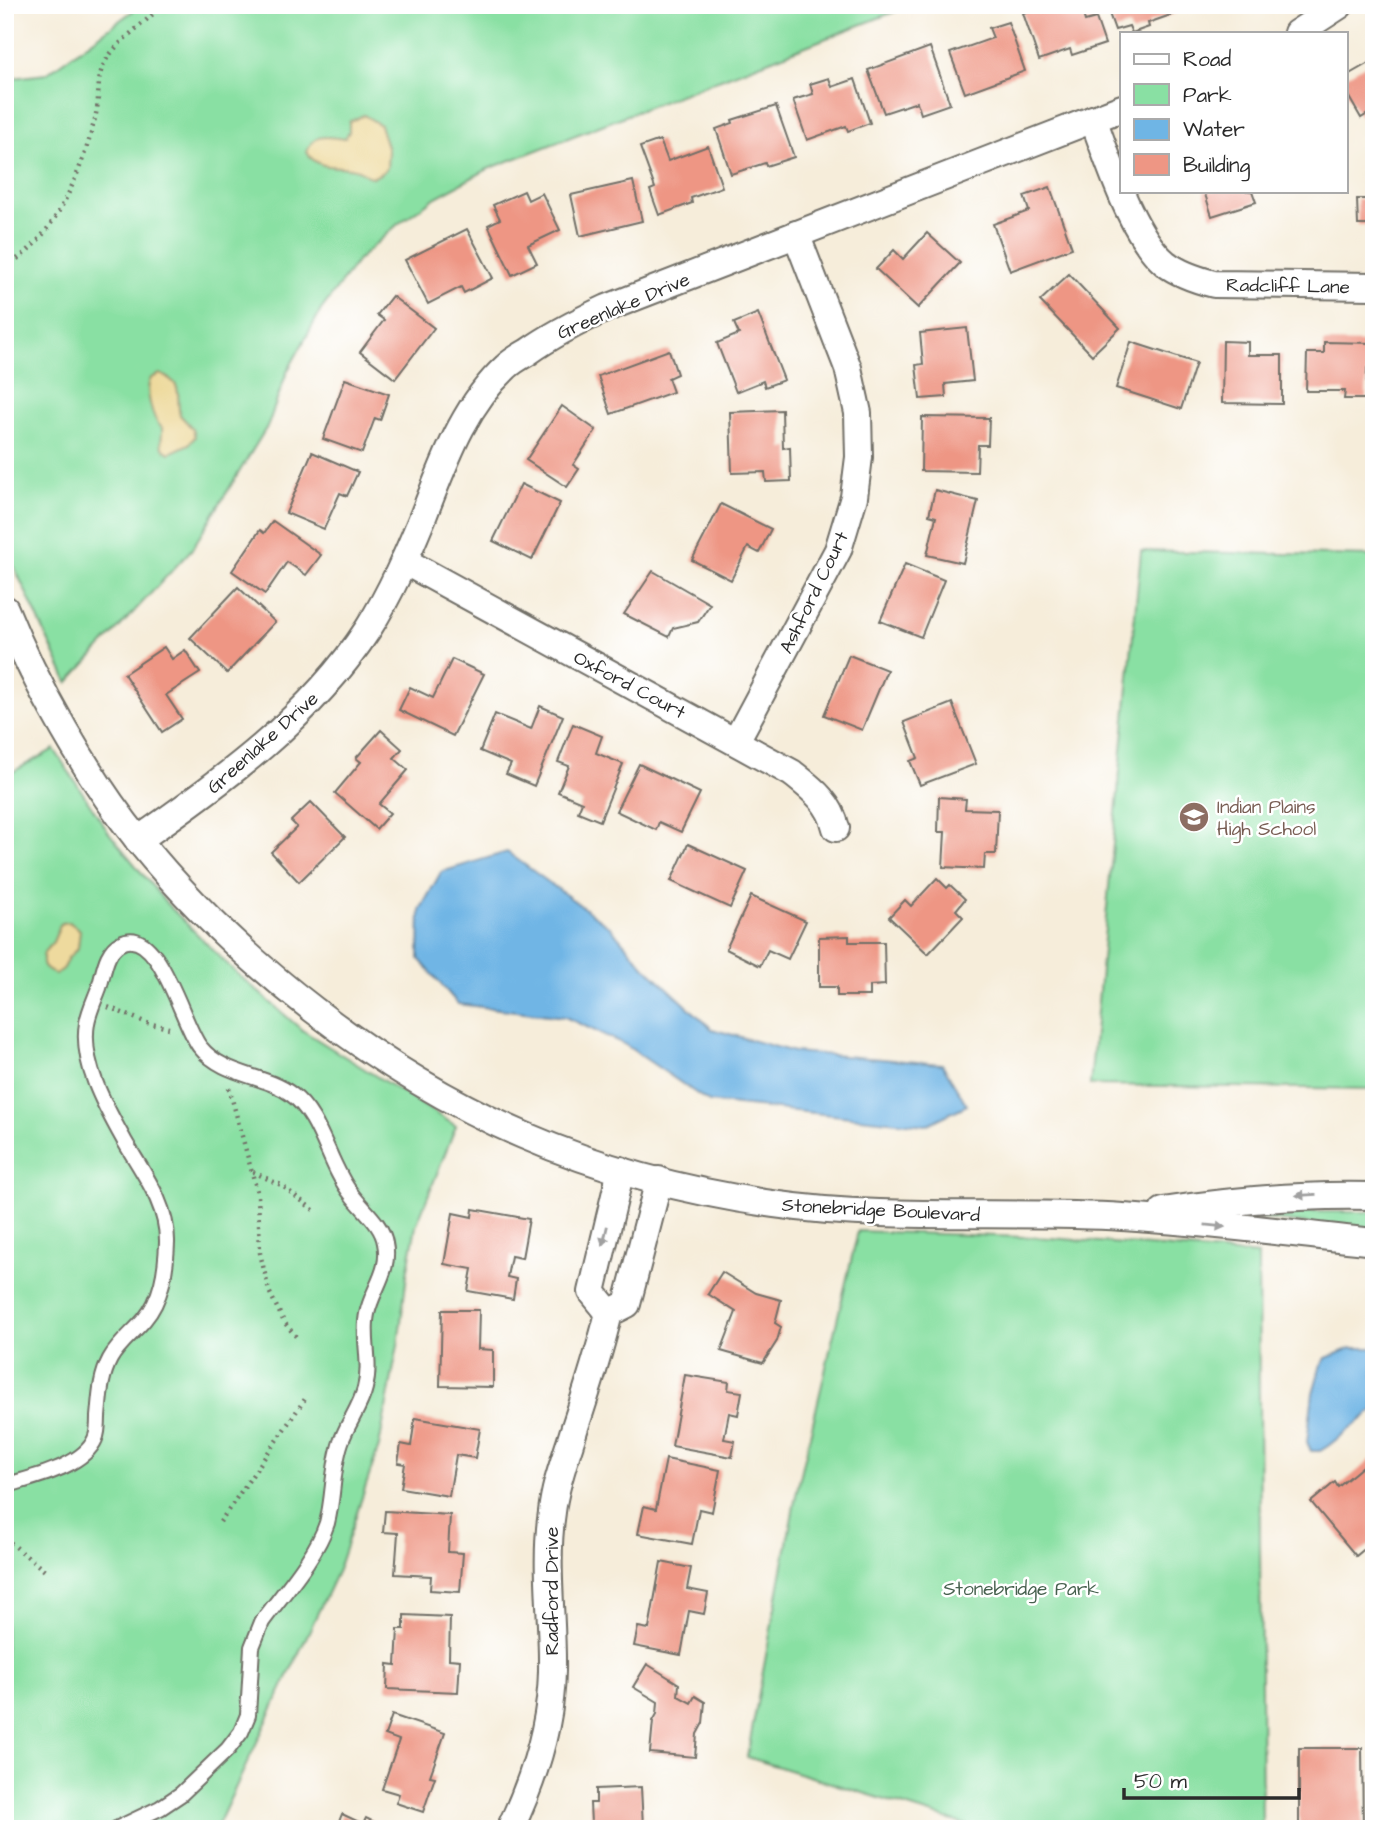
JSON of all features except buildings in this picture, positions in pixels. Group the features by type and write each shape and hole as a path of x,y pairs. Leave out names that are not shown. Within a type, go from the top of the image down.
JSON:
{"street":[{"path":"1299,32 1340,5"},
{"name":"Greenlake Drive","path":"138,840 207,793 268,741 324,687 368,629 404,561 458,431 477,401 506,366 555,333 607,308 1120,109"},
{"name":"Radcliff Lane","path":"1093,120 1120,186"},
{"name":"Radcliff Lane","path":"1122,192 1132,216 1149,244 1166,263 1200,281 1221,285 1374,286"},
{"name":"Ashford Court","path":"736,741 838,550 854,498 858,470 858,413 853,387 796,234"},
{"name":"Oxford Court","path":"404,561 792,773 826,803 833,815 835,828"},
{"name":"Stonebridge Boulevard","path":"6,615 51,705 93,775 138,840 199,908 267,971 338,1029 467,1108 534,1140 621,1170 713,1194 776,1205 859,1212 1123,1217 1374,1242"},
{"path":"621,1170 592,1292 608,1313 627,1304 659,1180"},
{"name":"Stonebridge Boulevard","path":"1123,1217 1232,1201 1313,1195 1374,1196"},
{"name":"Radford Drive","path":"510,1829 534,1773 549,1704 552,1642 547,1563 552,1508 599,1353 608,1313"}],"lane":[{"path":"5,1486 74,1461 88,1450 96,1437 102,1380 111,1358 146,1318 157,1300 162,1281 167,1241 166,1225 150,1181 126,1143 99,1091 86,1041 87,1023 107,959 116,946 125,940 143,944 150,950 171,985 200,1047 237,1073 277,1085 303,1104 316,1124 340,1178 383,1234 386,1260 383,1278 367,1311 365,1391 340,1445 326,1525 315,1549 262,1622 252,1647 248,1715 241,1732 228,1749 181,1794 160,1808 116,1829"}],"path":[{"path":"5,265 22,258 52,225 92,131 103,64 114,49 161,5"},
{"path":"93,1005 109,1007 146,1023 177,1030 200,1047"},
{"path":"218,1061 230,1091 258,1195 260,1253 268,1291 284,1322 298,1339"},
{"path":"252,1171 281,1185 315,1211"},
{"path":"220,1522 305,1399"},
{"path":"5,1538 46,1572"}],"green space":[{"path":"141,5 912,5 488,169 436,197 398,224 358,260 321,310 287,372 268,425 192,549 68,683 5,547 5,79 46,74"},
{"path":"1141,551 1374,556 1374,1089 1090,1085"},
{"path":"54,749 109,833 166,903 232,969 302,1030 456,1126 416,1226 379,1446 338,1570 216,1829 5,1829 5,776"},
{"path":"1210,1212 1374,1212 1374,1232"},
{"name":"Stonebridge Park","path":"858,1231 1051,1238 1258,1255 1262,1829 979,1829 747,1757 796,1495"}],"sand":[{"path":"364,115 380,125 388,150 387,168 377,176 370,177 352,168 323,165 311,158 307,152 314,141 323,137 345,138 349,132 349,122"},
{"path":"160,374 176,386 180,415 193,429 195,437 189,444 170,453 163,448 162,428 155,418 148,390 151,378"},
{"path":"69,922 80,930 78,948 68,958 62,970 55,974 44,966 44,952 53,942 61,923"}],"water":[{"path":"507,852 610,927 644,966 712,1029 794,1052 942,1064 967,1105 926,1125 709,1102 624,1044 565,1017 458,1004 419,959 420,910 441,872"},
{"path":"1351,1348 1374,1348 1374,1410 1328,1446 1320,1451 1311,1451 1307,1442 1313,1393 1320,1368 1326,1358"}],"place":[{"name":"Indian Plains High School","path":"1194,817"}]}
